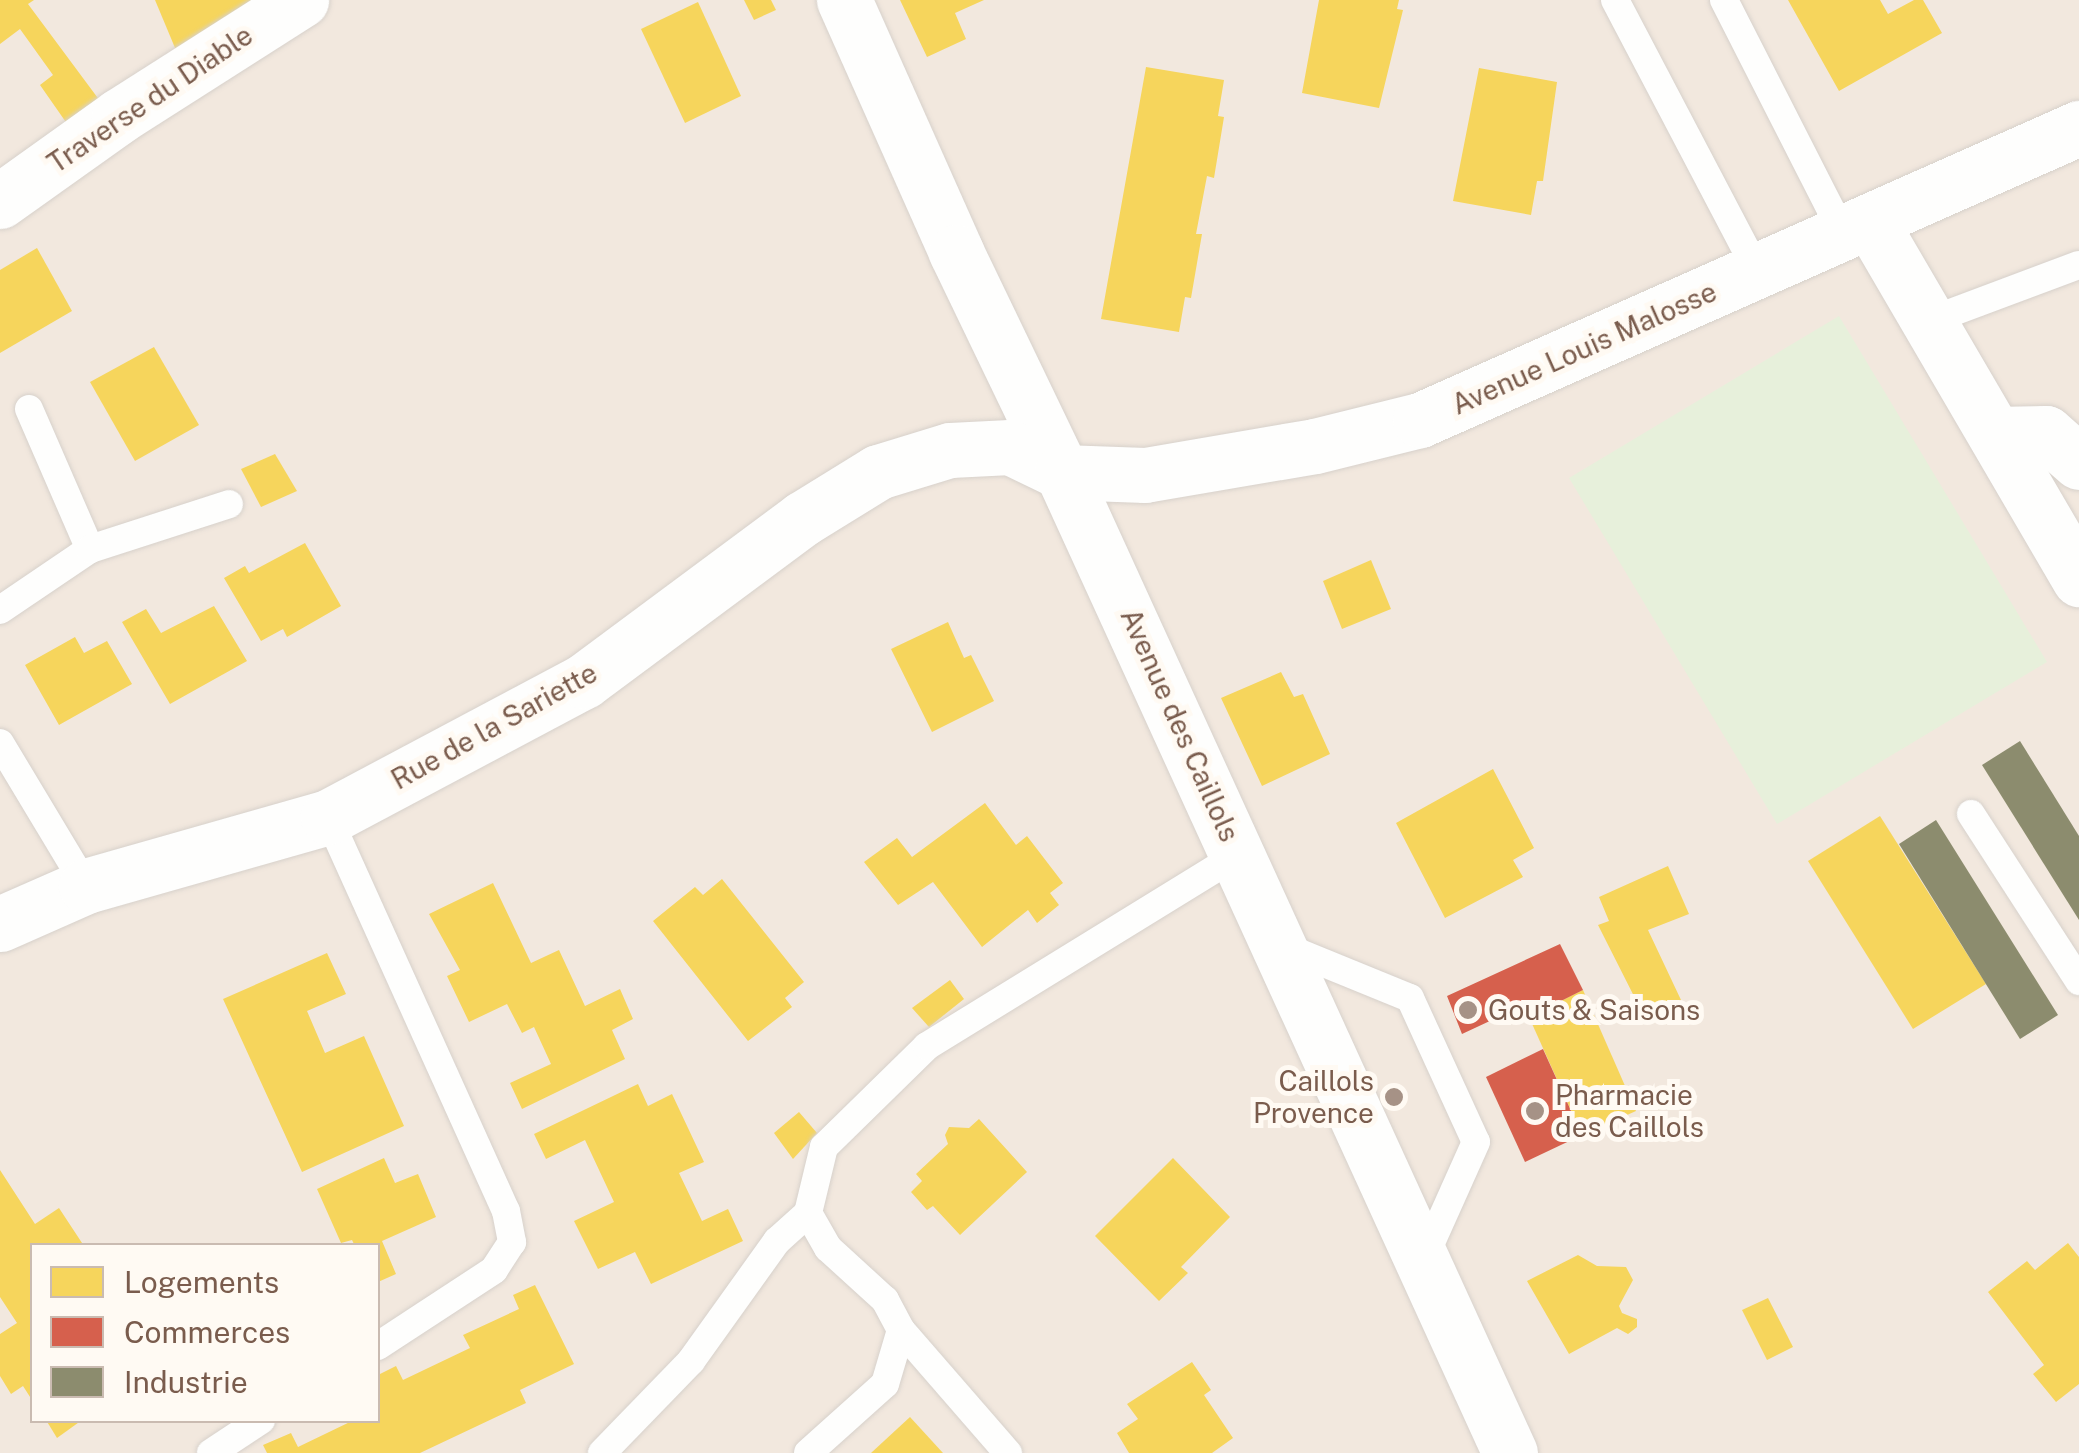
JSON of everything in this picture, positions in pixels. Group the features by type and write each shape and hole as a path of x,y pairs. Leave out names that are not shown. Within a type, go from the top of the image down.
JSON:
{"street":[{"name":"Traverse du Diable","path":"0,201 177,77 302,0"},
{"name":"Avenue des Caillols","path":"844,0 956,252 1062,472 1510,1453"},
{"name":"Avenue Louis Malosse","path":"1062,472 1145,475 1314,446 1420,420 2079,128"},
{"path":"1857,227 1929,321 2079,579"},
{"path":"1995,434 2046,433 2079,462"},
{"name":"Rue de la Sariette","path":"0,924 86,886 328,817 584,681 802,519 878,472 950,450 1010,447 1062,472"}],"lane":[{"path":"1614,0 1757,271"},
{"path":"1724,0 1857,227"},
{"path":"1929,321 2079,265"},
{"path":"29,410 90,550"},
{"path":"0,610 90,550 229,504"},
{"path":"0,742 86,886"},
{"path":"1971,814 2079,981"},
{"path":"328,817 506,1211 512,1242 494,1270 380,1345"},
{"path":"602,1453 691,1361 777,1242 808,1212 824,1147 927,1046 1238,855"},
{"path":"1278,944 1410,998 1476,1142 1421,1264"},
{"path":"808,1212 828,1248 885,1300 900,1330 1008,1453"},
{"path":"808,1453 884,1384 900,1330"},
{"path":"211,1453 256,1423"}],"shaded area":[{"path":"0,0 2079,0 2079,1453 0,1453"}],"green space":[{"path":"1839,316 2047,662 1777,824 1569,478"}],"building: Logements":[{"path":"0,0 34,0 28,4 103,105 70,128 40,85 53,75 20,29 0,44"},
{"path":"155,0 263,0 178,55"},
{"path":"744,0 771,0 776,10 754,20"},
{"path":"900,0 984,0 955,13 966,39 927,57"},
{"path":"1319,0 1399,0 1397,9 1403,10 1379,108 1302,93"},
{"path":"1788,0 1880,0 1888,14 1914,0 1923,0 1942,33 1839,91"},
{"path":"698,2 741,96 685,123 641,29"},
{"path":"1146,67 1224,80 1218,116 1224,117 1214,178 1207,176 1196,234 1202,234 1191,298 1185,297 1179,332 1101,319"},
{"path":"1479,68 1557,82 1543,181 1537,181 1531,215 1453,201"},
{"path":"37,248 72,311 0,353 0,270"},
{"path":"154,347 199,425 135,461 90,382"},
{"path":"275,454 297,491 261,507 241,469"},
{"path":"305,543 341,606 287,637 283,629 261,641 224,578 245,566 249,573"},
{"path":"1371,560 1391,609 1342,629 1323,581"},
{"path":"214,606 247,661 170,704 122,622 146,609 161,633"},
{"path":"948,622 964,658 971,655 994,701 932,732 891,649"},
{"path":"75,637 84,653 107,641 132,684 59,725 25,665"},
{"path":"1281,672 1294,697 1303,694 1330,754 1262,786 1221,698"},
{"path":"1493,769 1534,848 1513,860 1523,877 1445,918 1396,823"},
{"path":"985,803 1016,845 1027,836 1063,883 1050,893 1059,905 1037,923 1028,910 982,947 933,882 898,905 864,862 897,838 912,857"},
{"path":"1880,816 1986,984 1913,1029 1808,861"},
{"path":"1668,866 1689,914 1648,930 1681,1000 1644,1016 1598,925 1609,921 1599,897"},
{"path":"722,879 804,982 785,998 792,1007 748,1041 653,921 695,887 703,895"},
{"path":"493,883 531,963 559,950 585,1006 620,989 633,1019 612,1030 625,1059 522,1109 510,1083 551,1064 534,1027 522,1033 507,1004 469,1022 447,976 460,970 429,914"},
{"path":"327,953 346,994 307,1011 325,1053 364,1036 404,1126 302,1172 223,999"},
{"path":"950,980 964,999 929,1027 912,1008"},
{"path":"1583,990 1636,1111 1582,1135 1529,1017"},
{"path":"638,1084 648,1106 672,1094 704,1162 679,1173 702,1221 728,1209 743,1241 651,1284 635,1252 598,1269 574,1221 614,1202 585,1140 546,1159 534,1134"},
{"path":"799,1112 817,1133 793,1159 774,1133"},
{"path":"979,1119 1027,1172 960,1235 933,1206 927,1210 911,1192 922,1181 916,1174 948,1144 945,1135 949,1127 969,1128"},
{"path":"384,1158 395,1183 418,1174 436,1217 382,1241 396,1274 380,1281 380,1243 341,1243 317,1189"},
{"path":"1173,1158 1230,1217 1181,1267 1188,1273 1159,1301 1095,1236"},
{"path":"0,1170 35,1224 59,1208 82,1243 30,1243 30,1397 23,1386 11,1394 0,1376 0,1334 17,1323 0,1297"},
{"path":"2068,1243 2079,1257 2079,1384 2056,1402 2033,1374 2044,1365 1988,1292 2027,1261 2035,1270"},
{"path":"1578,1255 1597,1266 1626,1267 1633,1280 1619,1306 1622,1313 1637,1319 1637,1327 1628,1334 1617,1328 1569,1354 1527,1281"},
{"path":"535,1285 574,1364 520,1390 526,1403 420,1453 267,1453 263,1445 291,1433 298,1447 348,1423 380,1423 380,1374 396,1366 403,1380 470,1348 463,1335 519,1309 513,1295"},
{"path":"1768,1298 1793,1347 1767,1360 1742,1310"},
{"path":"1192,1362 1211,1390 1204,1395 1233,1438 1212,1453 1129,1453 1117,1433 1138,1419 1127,1404"},
{"path":"910,1417 943,1453 871,1453"},
{"path":"48,1423 78,1423 57,1438"}],"building: Commerces":[{"path":"1560,944 1583,990 1529,1017 1522,1006 1462,1034 1447,996"},
{"path":"1543,1049 1582,1135 1525,1162 1486,1077"}],"building: Industrie":[{"path":"2020,741 2079,836 2079,920 1982,765"},
{"path":"1936,820 2058,1015 2020,1039 1899,844"}],"place":[{"name":"Gouts & Saisons","path":"1468,1010"},
{"name":"Caillols Provence","path":"1394,1097"},
{"name":"Pharmacie des Caillols","path":"1535,1111"}]}
